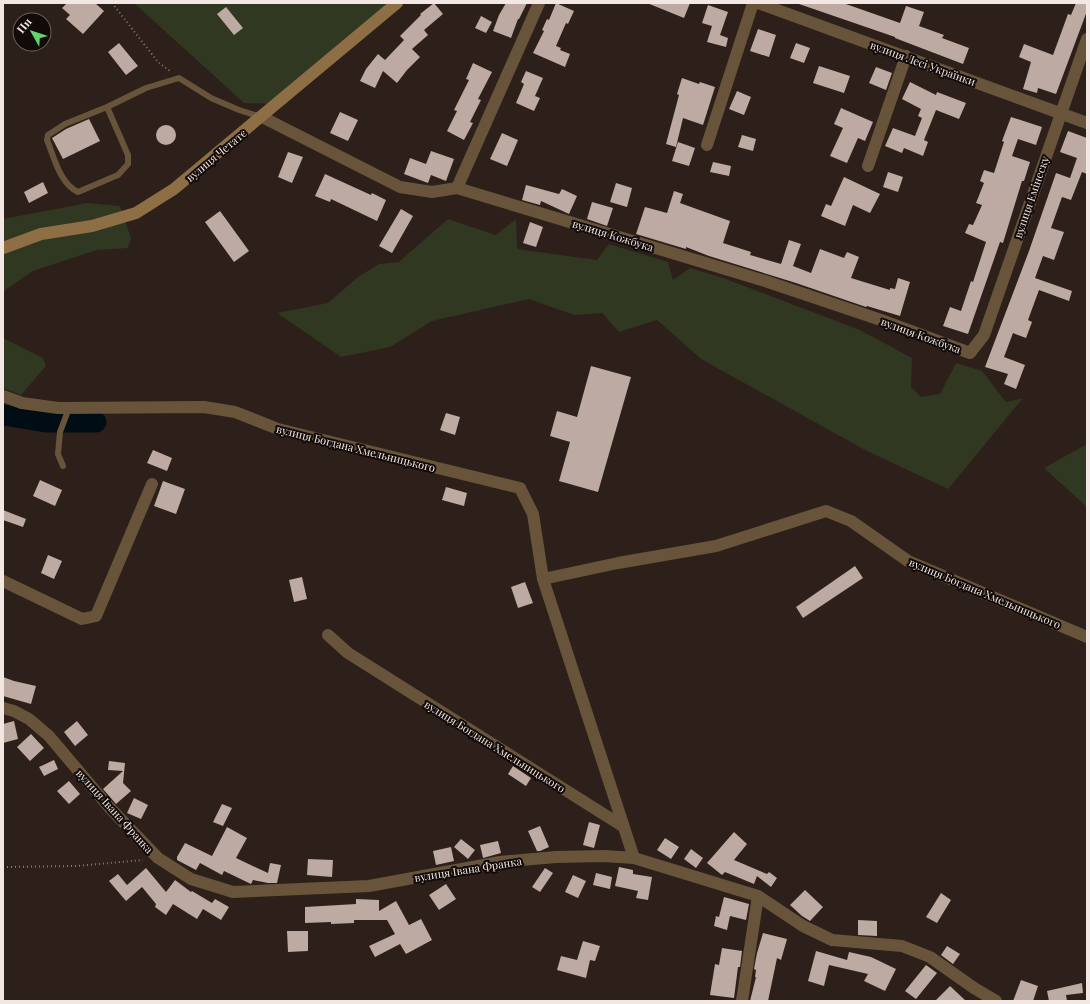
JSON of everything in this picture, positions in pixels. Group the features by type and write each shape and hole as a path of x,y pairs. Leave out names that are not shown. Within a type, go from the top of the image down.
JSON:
{"street":[{"name":"вулиця Четатє","path":"3,248 41,234 92,226 136,213 174,189 397,3"},
{"path":"457,188 538,3"},
{"path":"707,145 753,3"},
{"name":"вулиця Лесі Українки","path":"758,3 906,56 1087,124"},
{"name":"вулиця Емінеску","path":"970,353 984,335 1087,39"},
{"path":"868,166 906,56"},
{"name":"вулиця Кожбука","path":"262,117 400,187 432,192 457,188 765,281 881,320 970,353"},
{"name":"вулиця Богдана Хмельницького","path":"3,396 22,403 58,408 68,412 204,407 235,412 278,430 520,488 533,514 543,580 634,858"},
{"path":"3,581 82,618 96,616 152,484"},
{"name":"вулиця Богдана Хмельницького","path":"543,580 618,563 716,546 826,511 851,521 908,560 1087,637"},
{"name":"вулиця Богдана Хмельницького","path":"328,636 348,653 624,827"},
{"name":"вулиця Івана Франка","path":"3,708 29,718 50,736 109,807 158,858 191,879 233,892 369,886 508,861 556,857 604,856 634,858 758,896 803,926 832,940 902,946 930,957 974,988 996,1001"},
{"path":"742,1001 758,896"}],"lane":[{"path":"107,107 128,155 128,164 118,175 78,192 70,189 62,175 47,140 48,135 65,124 107,107 146,88 179,78 211,98 262,117"},
{"path":"63,466 58,454 60,432 68,412"}],"path":[{"path":"112,3 158,62 179,78"},
{"path":"3,868 76,866 158,858"}],"green space":[{"path":"134,3 396,3 274,104 244,103"},
{"path":"87,203 120,206 131,238 128,248 97,250 33,271 5,290 3,297 3,219"},
{"path":"448,219 496,235 516,219 517,249 597,260 609,244 668,262 673,280 690,268 723,278 860,330 912,358 911,387 921,397 940,394 956,363 982,371 1006,402 1023,398 948,489 865,450 701,359 657,320 619,332 602,313 574,315 529,299 432,321 390,347 341,357 277,313 328,303 358,277 379,264 399,262"},
{"path":"3,338 43,358 46,366 21,395 3,388"},
{"path":"1087,444 1087,507 1044,468"}],"building":[{"path":"67,3 95,3 104,11 83,34 66,19 70,15 62,8"},
{"path":"434,3 443,14 424,30 428,35 412,49 420,57 397,83 383,71 375,88 360,81 366,69 378,54 385,60 404,40 400,36 421,15 420,14"},
{"path":"506,3 527,3 518,19 511,38 493,31 499,15"},
{"path":"556,3 574,11 568,24 566,23 556,46 561,48 560,50 570,54 565,67 533,53 544,31 542,30 547,19 549,20"},
{"path":"647,3 690,3 684,18"},
{"path":"799,3 843,3 900,23 906,6 924,12 919,26 944,35 942,38 969,48 963,64 895,37"},
{"path":"1076,3 1087,3 1087,11 1056,94 1038,88 1037,93 1023,89 1031,62 1019,57 1024,44 1053,55 1068,14 1071,15"},
{"path":"708,5 728,12 720,35 728,38 726,47 707,42 712,26 702,23"},
{"path":"226,7 243,28 234,35 217,14"},
{"path":"481,16 492,22 486,33 475,28"},
{"path":"758,29 776,35 769,57 750,51"},
{"path":"119,43 138,66 126,75 108,52"},
{"path":"796,43 810,48 804,63 790,58"},
{"path":"473,63 492,72 478,99 481,100 470,122 473,123 464,140 447,131 457,111 454,110 469,80 466,79"},
{"path":"819,66 850,76 844,93 813,83"},
{"path":"876,67 892,73 886,90 869,83"},
{"path":"526,71 543,78 535,96 540,98 534,111 516,103 524,84 521,82"},
{"path":"682,78 699,84 700,82 715,87 703,125 683,118 676,147 666,144"},
{"path":"910,82 936,95 937,92 966,103 959,119 936,110 924,140 928,142 923,156 904,148 902,153 885,146 893,128 915,136 922,118 918,116 921,109 902,99"},
{"path":"737,91 751,97 744,115 729,109"},
{"path":"841,108 873,122 865,141 858,138 847,163 830,156 843,128 834,124"},
{"path":"340,112 358,120 348,141 330,133"},
{"path":"1011,117 1042,127 1036,145 1018,139 1012,156 1030,162 1024,181 1022,181 1003,243 1000,242 968,334 943,326 950,307 961,311 971,281 973,282 986,242 965,233 969,224 973,225 982,205 976,203 984,183 980,181 984,170 994,173 1004,142 1002,141"},
{"path":"89,119 100,141 63,159 52,138 66,129"},
{"path":"166,125 173,128 176,135 173,142 166,145 159,142 156,135 159,128"},
{"path":"1068,131 1087,138 1087,174 1082,172 1071,200 1062,197 1051,228 1064,232 1054,260 1043,256 1035,278 1072,291 1069,301 1039,290 1028,320 1032,322 1026,338 1013,333 1004,357 1025,365 1016,389 1004,384 1008,374 985,367 1029,251 1056,173 1070,178 1077,158 1060,152"},
{"path":"502,133 518,140 507,166 490,159"},
{"path":"742,135 756,139 753,151 738,147"},
{"path":"678,142 695,148 689,166 672,161"},
{"path":"431,151 454,159 446,181 431,175 428,183 404,174 410,158 426,164"},
{"path":"288,152 303,157 292,183 278,177"},
{"path":"713,162 731,166 729,176 710,172"},
{"path":"888,172 903,177 898,192 883,187"},
{"path":"325,174 371,195 372,193 386,200 377,221 331,199 330,202 315,196"},
{"path":"844,177 880,194 870,213 853,205 845,226 821,216 826,204 831,206"},
{"path":"43,182 48,193 29,203 24,192"},
{"path":"616,183 632,188 627,207 610,202"},
{"path":"526,185 559,194 562,189 577,196 569,214 541,201 540,205 522,200"},
{"path":"674,191 683,194 680,203 730,221 723,243 751,252 750,255 781,264 789,240 801,244 793,266 811,273 820,249 844,258 847,252 859,257 851,278 890,290 890,288 895,289 898,278 910,282 900,316 867,306 866,307 709,256 686,247 686,249 636,234 645,207 667,213"},
{"path":"592,202 613,208 607,226 587,219"},
{"path":"401,209 413,216 392,253 379,246"},
{"path":"220,211 249,251 234,262 205,222"},
{"path":"530,222 543,227 536,247 523,243"},
{"path":"591,366 631,377 598,492 559,481 570,442 550,436 557,411 577,417"},
{"path":"446,413 460,417 455,435 440,430"},
{"path":"153,450 172,458 167,471 147,463"},
{"path":"40,480 62,490 55,506 33,496"},
{"path":"163,481 185,489 176,514 154,506"},
{"path":"446,487 467,493 464,506 442,500"},
{"path":"3,510 26,519 23,527 3,520"},
{"path":"48,555 62,561 54,579 41,573"},
{"path":"855,566 863,578 803,618 796,607"},
{"path":"302,577 307,599 294,602 289,580"},
{"path":"525,582 533,603 518,608 511,587"},
{"path":"3,677 36,686 31,704 3,696"},
{"path":"14,721 18,739 3,743 3,724"},
{"path":"77,721 88,735 75,746 64,732"},
{"path":"31,734 44,748 30,761 17,747"},
{"path":"54,760 58,769 44,776 39,767"},
{"path":"109,761 125,763 123,783 131,791 116,804 103,789 123,771 108,770"},
{"path":"513,766 531,778 526,786 508,774"},
{"path":"69,781 80,794 69,804 57,791"},
{"path":"134,798 148,805 141,819 127,813"},
{"path":"222,804 232,808 223,826 213,822"},
{"path":"589,822 600,825 594,848 583,845"},
{"path":"540,826 549,847 537,851 528,831"},
{"path":"227,827 247,838 236,858 268,873 270,863 281,865 277,883 253,880 251,884 224,871 222,875 200,863 196,870 177,860 177,857 185,843 212,856"},
{"path":"734,832 747,844 734,860 767,874 769,872 777,878 771,887 757,876 754,884 725,872 722,875 707,863"},
{"path":"665,838 679,847 671,859 657,850"},
{"path":"461,839 475,850 468,859 454,847"},
{"path":"498,841 501,853 483,858 480,845"},
{"path":"451,847 454,861 436,865 433,851"},
{"path":"691,849 703,858 696,868 684,859"},
{"path":"308,859 333,860 332,877 307,875"},
{"path":"619,867 633,870 633,874 652,877 648,900 636,898 638,891 615,886"},
{"path":"146,868 166,892 175,880 191,892 192,891 212,903 215,899 229,907 221,920 203,909 197,919 173,904 166,915 155,907 156,904 142,887 126,901 109,881 118,874 127,885"},
{"path":"545,868 553,873 540,892 532,887"},
{"path":"596,873 612,877 610,889 593,885"},
{"path":"573,875 586,881 578,898 565,892"},
{"path":"446,884 456,899 439,910 429,895"},
{"path":"805,890 823,907 810,921 790,905"},
{"path":"941,893 951,900 937,923 926,917"},
{"path":"724,897 749,904 746,920 730,916 727,930 714,926 716,916 719,917"},
{"path":"356,899 379,900 379,911 396,901 409,925 421,919 432,940 406,954 400,944 375,957 369,946 395,934 387,920 354,920 354,923 331,924 331,922 305,923 305,907 356,904"},
{"path":"858,920 877,921 877,936 858,935"},
{"path":"287,931 308,931 308,951 288,952"},
{"path":"763,933 787,939 781,960 777,958 768,1001 750,1001 756,977 756,970 754,969 757,953"},
{"path":"583,941 600,946 595,961 590,960 586,978 557,970 561,956 577,960"},
{"path":"947,946 960,954 953,964 941,955"},
{"path":"722,948 742,951 740,967 738,967 734,998 710,995 715,964 719,965"},
{"path":"816,951 847,960 849,952 871,957 896,969 885,991 864,981 868,974 829,965 824,986 808,981"},
{"path":"926,965 937,973 916,999 905,991"},
{"path":"1021,980 1038,986 1033,1001 1013,1001"},
{"path":"1082,983 1083,993 1066,995 1067,1001 1049,1001 1047,991"},
{"path":"950,986 966,1001 935,1001"}],"waterway":[{"path":"3,415 46,422 96,422"}]}
